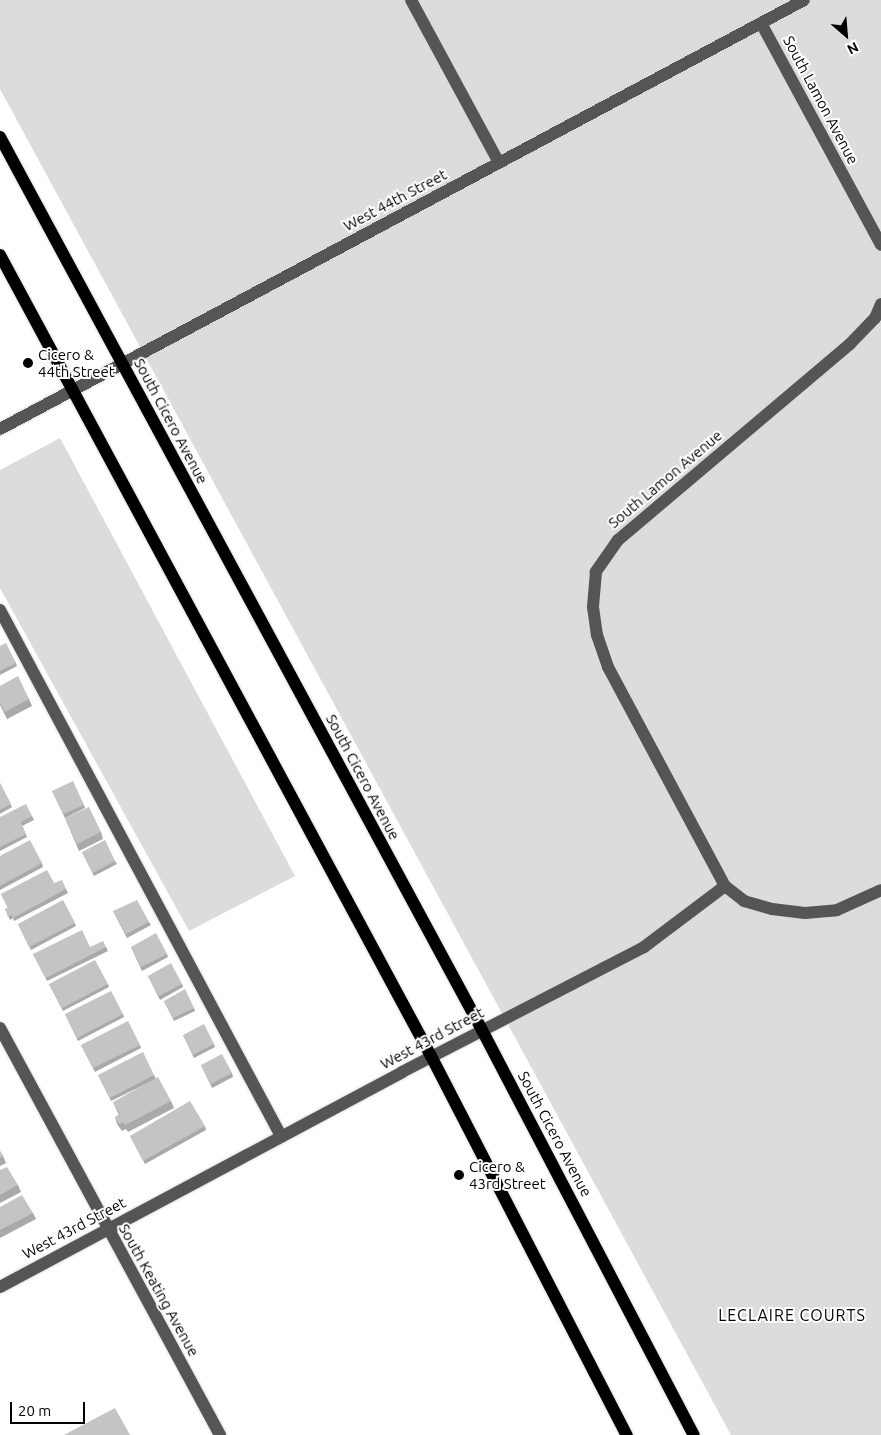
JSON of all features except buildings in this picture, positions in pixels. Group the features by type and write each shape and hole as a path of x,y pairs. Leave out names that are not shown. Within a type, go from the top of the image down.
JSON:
{"main road":[{"name":"South Cicero Avenue","path":"0,137 482,1030 694,1435"},
{"path":"0,255 431,1056 627,1435"}],"street":[{"path":"410,0 499,163"},
{"name":"West 44th Street","path":"2,423 73,390 804,0"},
{"name":"South Lamon Avenue","path":"761,23 881,245"},
{"name":"South Lamon Avenue","path":"726,886 608,667 597,636 593,607 596,572 618,540 850,344 875,318 881,304"},
{"path":"0,610 281,1136"},
{"path":"726,886 744,901 772,909 806,913 837,910 881,890"},
{"name":"West 43rd Street","path":"0,1286 431,1056 644,947 726,886"},
{"name":"South Keating Avenue","path":"0,1028 220,1435"}],"shaded area":[{"path":"0,0 881,0 881,1435 731,1435 0,89"},
{"path":"60,438 295,876 189,931 0,588 0,470"}],"place":[{"name":"Cicero & 44th Street","path":"28,363"},
{"name":"Cicero & 43rd Street","path":"459,1175"}],"district":[{"name":"LECLAIRE COURTS","path":"792,1315"}]}
